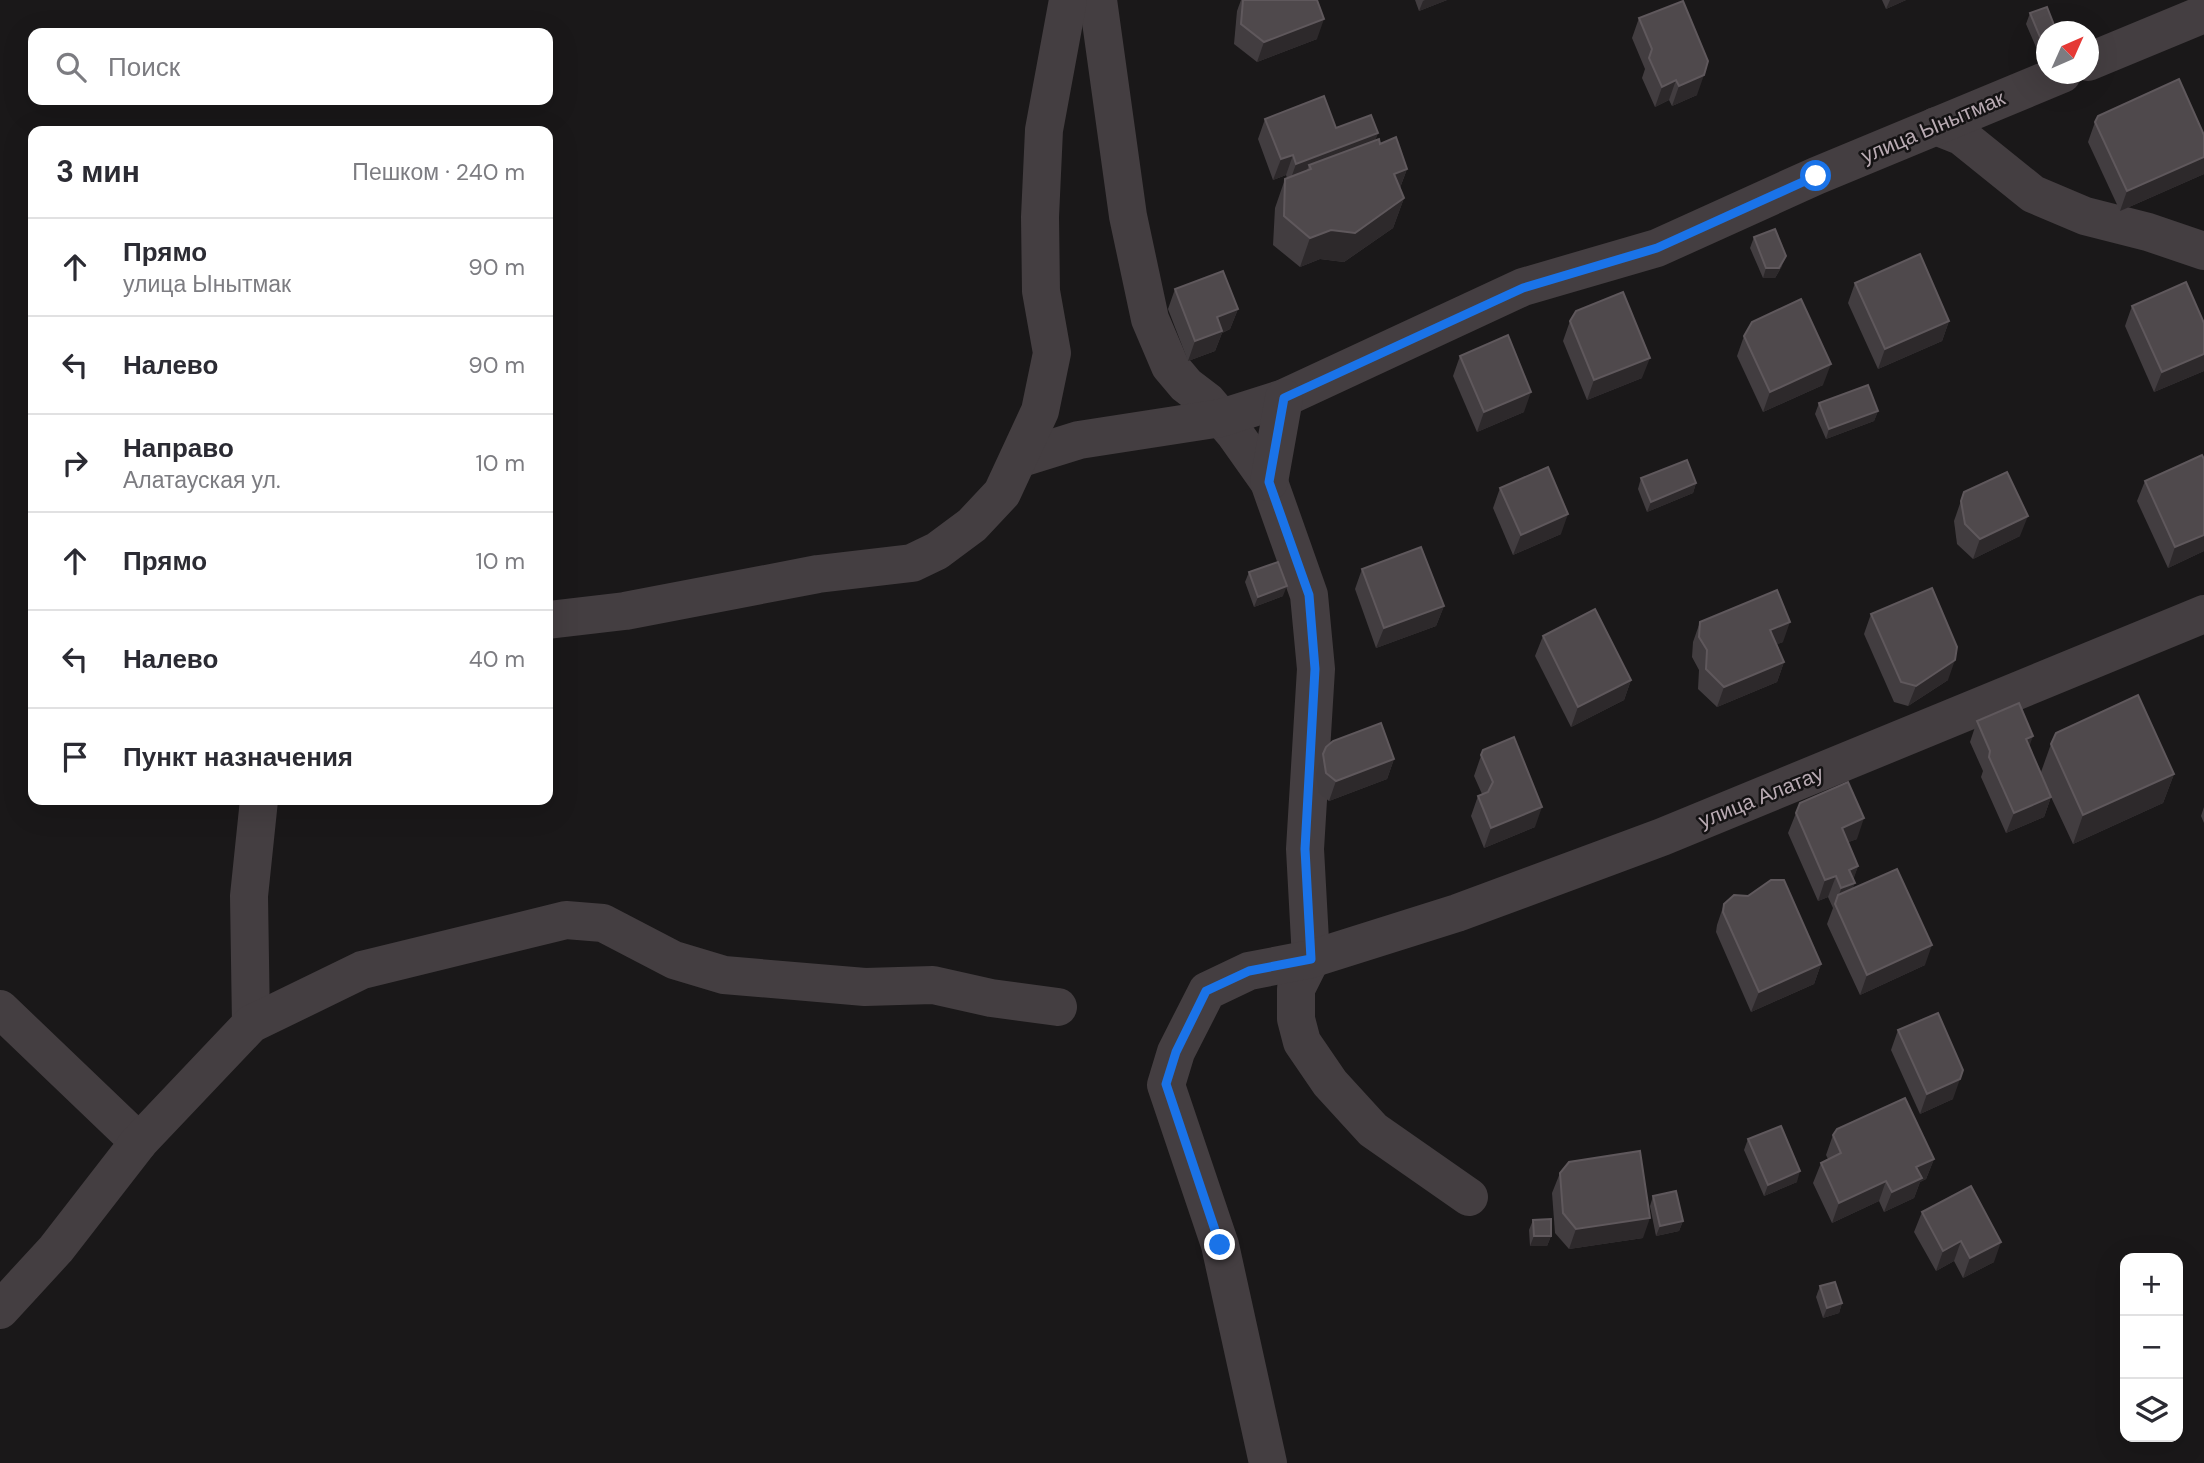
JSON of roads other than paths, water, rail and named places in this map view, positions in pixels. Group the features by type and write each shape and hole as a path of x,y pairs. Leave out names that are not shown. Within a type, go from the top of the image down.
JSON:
{"street":[{"path":"553,619 625,611 818,574 912,563 937,551 972,525 1002,493 1021,458 1040,411 1052,353 1041,291 1043,143 1068,0"},
{"path":"1098,0 1128,216 1150,319 1170,366 1221,418 1269,482 1309,595 1315,669 1305,849 1311,959 1296,989 1296,1019 1302,1042 1330,1083 1373,1130 1469,1197"},
{"path":"2099,57 2204,14"},
{"name":"улица Ынытмак","path":"1021,458 1079,440 1221,418 1284,398 1523,288 1657,248 2038,84"},
{"path":"1936,126 1961,136 2033,194 2085,216 2148,232 2204,251"},
{"path":"1269,482 1284,398"},
{"name":"улица Алатау","path":"1268,1463 1220,1245 1166,1084 1176,1052 1206,991 1249,971 1311,959 1457,913 1662,837 2204,614"},
{"path":"251,1024 248,896 258,805"},
{"path":"0,1310 56,1249 139,1142 251,1024 362,970 566,920 603,923 674,960 724,975 865,987 933,985 991,998 1058,1007"},
{"path":"0,1009 139,1142"}]}
